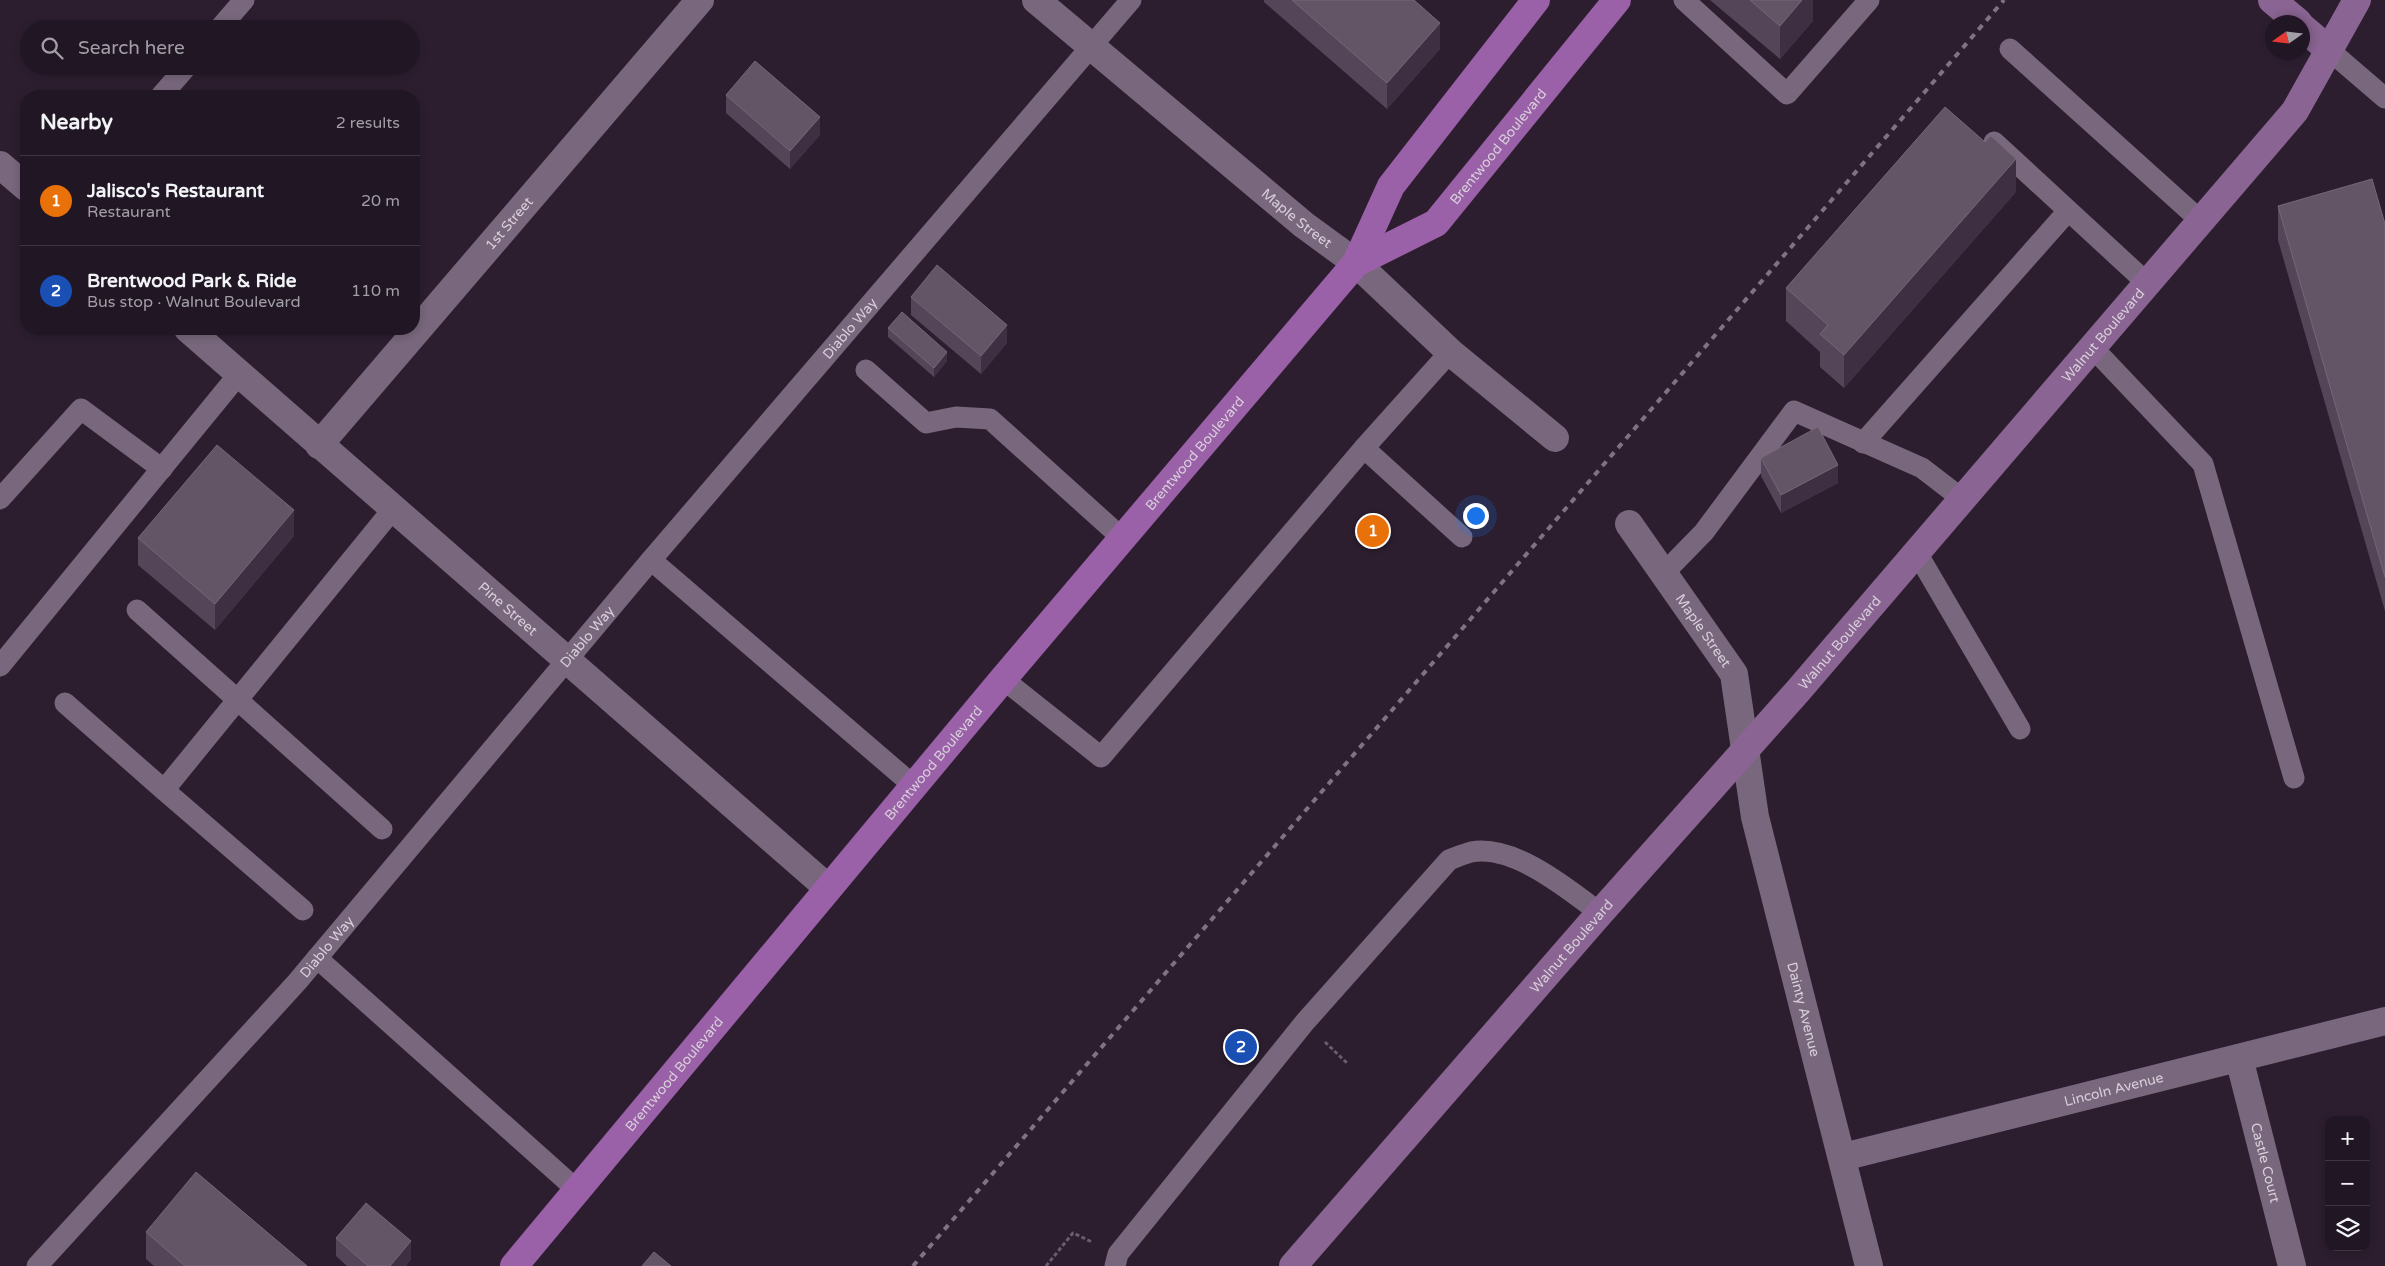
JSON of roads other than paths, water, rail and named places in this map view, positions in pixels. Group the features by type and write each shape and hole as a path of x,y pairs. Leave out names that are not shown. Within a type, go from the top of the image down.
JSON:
{"main road":[{"name":"Brentwood Boulevard","path":"514,1266 1003,679 1356,263 1391,186 1536,0"},
{"name":"Brentwood Boulevard","path":"1356,263 1436,224 1618,0"}],"street":[{"name":"1st Street","path":"420,327 700,0"},
{"name":"Maple Street","path":"1036,0 1304,225 1356,263 1450,352 1555,438"},
{"path":"2272,0 2290,15"},
{"name":"Walnut Boulevard","path":"1293,1266 1917,553 1961,498 2148,284 2295,111 2357,0"},
{"path":"2310,34 2329,50"},
{"path":"0,165 20,182"},
{"name":"Pine Street","path":"195,335 828,888"},
{"name":"1st Street","path":"319,445 413,335"},
{"name":"Maple Street","path":"1629,524 1734,674 1745,751"},
{"name":"Dainty Avenue","path":"1745,751 1755,817 1843,1157 1869,1266"},
{"name":"Lincoln Avenue","path":"1843,1157 2385,1021"},
{"name":"Castle Court","path":"2239,1058 2292,1266"}],"lane":[{"path":"227,20 244,0"},
{"name":"Diablo Way","path":"37,1266 317,958 651,560 1131,0"},
{"path":"1684,0 1788,94 1869,0"},
{"path":"2010,49 2201,221"},
{"path":"2329,50 2385,98"},
{"path":"166,90 179,75"},
{"path":"1991,139 2148,284"},
{"path":"1863,443 2068,211"},
{"path":"2092,347 2203,464 2294,778"},
{"path":"1003,679 1101,757 1364,448 1450,352"},
{"path":"866,370 926,423 956,417 990,419 1122,538"},
{"path":"0,666 239,374"},
{"path":"0,499 81,409 162,469"},
{"path":"1664,573 1704,532 1794,411 1922,468 1961,498"},
{"path":"1364,448 1462,537"},
{"path":"164,790 393,509"},
{"path":"1917,553 2020,729"},
{"path":"651,560 914,786"},
{"path":"137,610 382,829"},
{"path":"65,703 303,910"},
{"path":"1116,1260 1305,1022 1449,860 1472,852 1490,852 1518,860 1563,884 1600,913"},
{"path":"317,958 577,1190"}],"railway":[{"path":"913,1266 2004,0"}],"place":[{"name":"Jalisco's Restaurant","path":"1373,531"},
{"name":"Brentwood Park & Ride","path":"1241,1047"}]}
